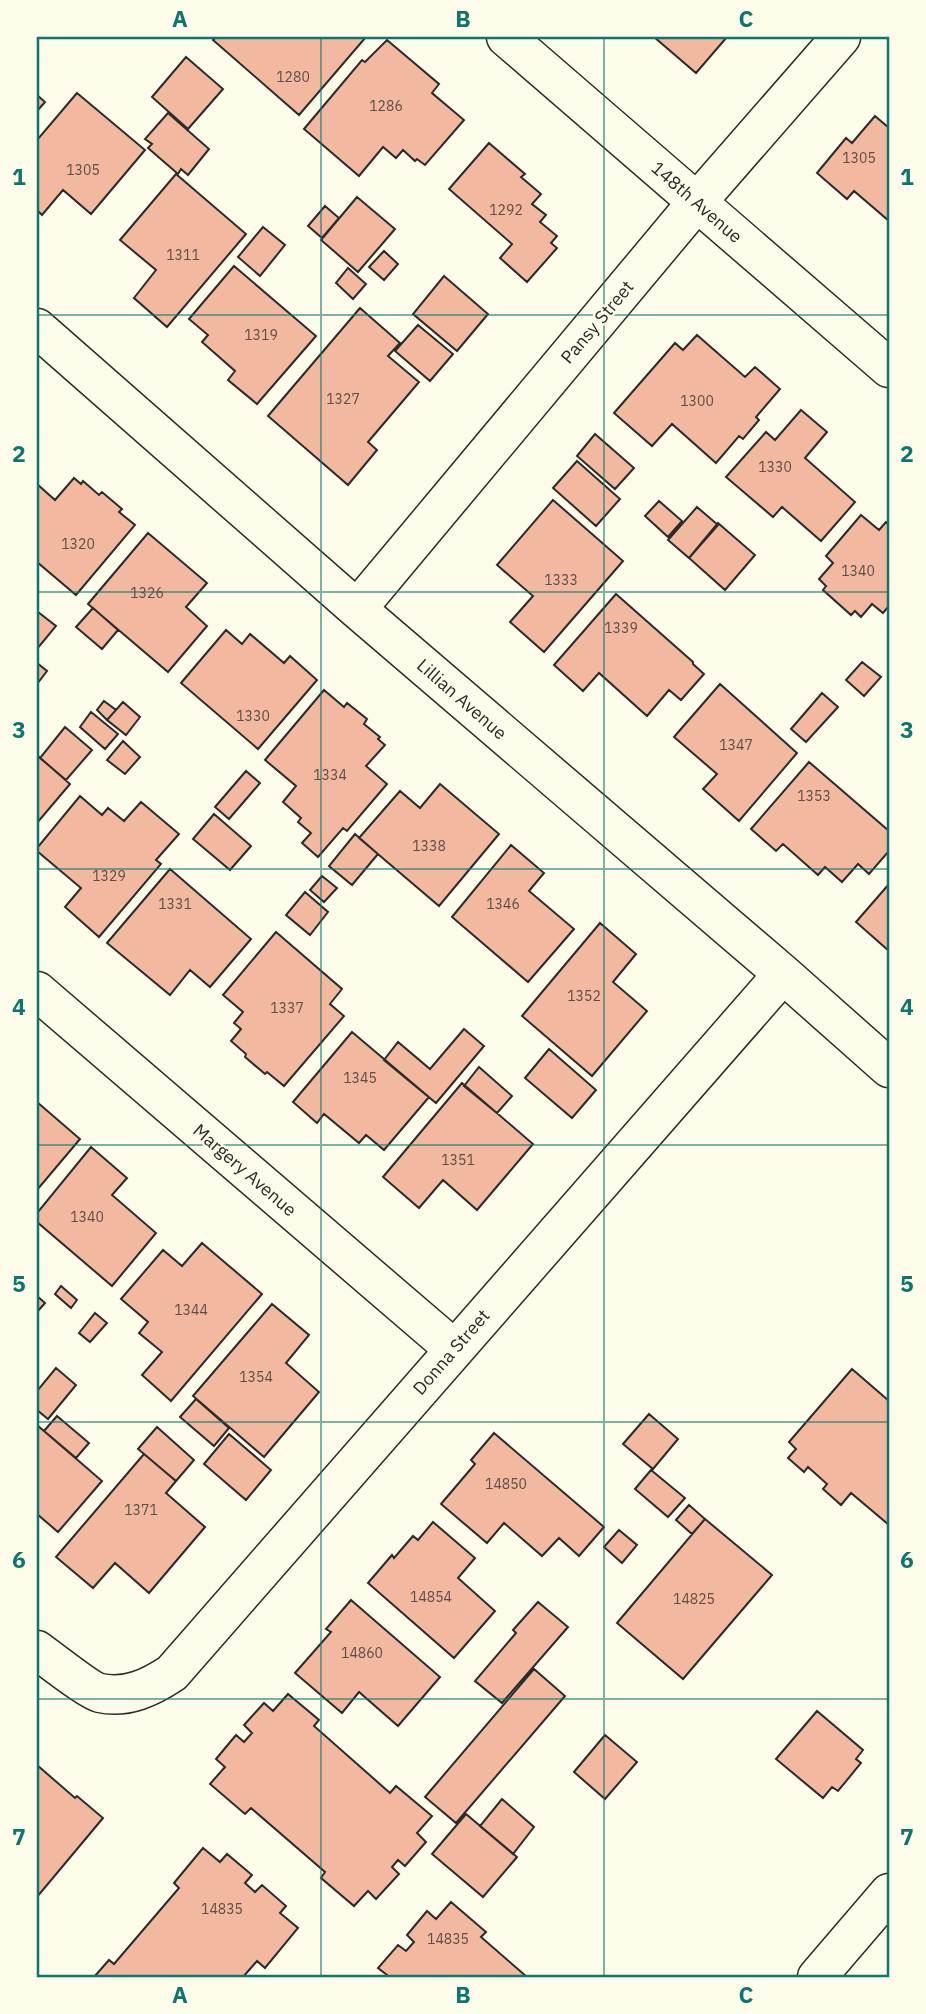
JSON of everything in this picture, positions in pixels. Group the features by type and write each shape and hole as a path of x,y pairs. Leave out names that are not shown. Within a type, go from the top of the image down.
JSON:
{"street":[{"name":"148th Avenue","path":"506,37 889,368"},
{"name":"Pansy Street","path":"357,609 697,202 841,37"},
{"name":"Lillian Avenue","path":"37,328 357,609 889,1068"},
{"name":"Donna Street","path":"37,1650 98,1693 124,1694 150,1688 172,1673 783,974"},
{"name":"Margery Avenue","path":"37,991 454,1349"},
{"path":"817,1977 889,1893"}],"building":[{"path":"216,37 366,37 299,115 213,40"},
{"path":"654,37 727,37 696,73"},
{"path":"387,40 439,84 432,93 464,120 425,165 417,159 415,161 403,150 396,158 383,147 359,176 304,129 362,60 365,62"},
{"path":"186,57 223,89 188,129 152,97"},
{"path":"77,93 145,150 91,214 63,190 42,215 37,210 37,140"},
{"path":"37,95 45,102 37,111"},
{"path":"168,113 209,149 188,175 181,169 178,174 148,148 152,144 145,139"},
{"path":"875,116 889,128 889,221 854,191 847,199 817,173 846,138 852,143"},
{"path":"489,143 525,174 521,177 541,194 532,204 546,215 540,222 557,236 551,243 557,248 527,282 500,258 512,244 449,189"},
{"path":"176,174 246,234 167,327 134,298 156,270 120,240"},
{"path":"357,197 395,229 358,272 321,240"},
{"path":"325,206 339,218 322,238 308,226"},
{"path":"263,227 285,245 260,276 238,257"},
{"path":"384,251 398,264 384,280 369,267"},
{"path":"234,266 316,336 257,404 228,380 235,371 202,342 208,335 189,319"},
{"path":"348,268 366,284 353,299 336,283"},
{"path":"444,276 488,314 457,351 413,314"},
{"path":"360,308 400,343 388,356 419,382 368,442 377,450 348,485 268,416"},
{"path":"418,325 453,354 430,381 395,351"},
{"path":"697,335 745,377 755,367 780,389 756,417 759,420 743,439 739,436 716,463 672,424 652,446 614,413 675,343 683,350"},
{"path":"801,410 827,432 805,458 855,502 821,541 782,507 773,517 726,477 766,432 775,440"},
{"path":"595,434 634,468 615,489 577,456"},
{"path":"577,461 620,499 596,526 553,488"},
{"path":"74,478 81,484 83,481 99,495 102,492 122,509 119,512 135,525 76,595 37,562 37,484 55,500"},
{"path":"553,500 623,561 544,652 510,622 533,596 497,565"},
{"path":"659,501 682,521 668,537 645,516"},
{"path":"697,507 718,525 689,558 668,540"},
{"path":"861,515 879,530 886,522 889,525 889,606 883,613 872,604 861,617 855,611 851,615 823,590 826,586 819,579 833,563 826,556"},
{"path":"718,523 755,555 725,590 689,558"},
{"path":"148,533 207,583 186,607 207,626 168,672 88,604"},
{"path":"616,594 704,674 681,700 669,690 647,716 599,673 583,691 554,665"},
{"path":"93,608 118,630 102,649 76,627"},
{"path":"37,613 56,626 37,649"},
{"path":"226,630 242,644 250,634 284,663 290,656 317,680 258,749 181,683"},
{"path":"862,662 881,677 864,696 846,680"},
{"path":"37,663 47,671 37,684"},
{"path":"720,684 797,753 739,821 703,789 717,774 674,737"},
{"path":"324,690 344,707 347,703 367,719 364,724 380,737 378,739 385,745 366,766 387,784 347,831 343,828 318,857 302,843 311,833 298,822 301,818 283,802 296,786 265,760"},
{"path":"822,693 838,707 806,742 791,729"},
{"path":"104,701 116,710 107,720 97,710"},
{"path":"123,702 140,717 126,735 107,720"},
{"path":"91,712 118,734 105,749 80,727"},
{"path":"65,727 92,750 66,780 40,758"},
{"path":"123,741 140,757 125,774 107,760"},
{"path":"37,755 70,784 37,823"},
{"path":"809,762 889,831 889,851 869,874 858,864 842,882 825,867 818,875 783,844 776,851 751,829"},
{"path":"246,771 260,783 229,819 215,807"},
{"path":"440,784 499,834 439,906 359,838 400,791 420,808"},
{"path":"80,796 102,815 108,808 124,821 141,802 179,834 156,860 161,864 99,937 65,907 81,888 37,851"},
{"path":"214,814 251,846 230,870 193,839"},
{"path":"355,834 378,854 352,885 329,866"},
{"path":"511,845 544,873 529,891 574,929 528,982 452,917"},
{"path":"170,869 251,939 210,987 190,970 170,995 107,943"},
{"path":"322,876 337,888 324,902 310,890"},
{"path":"889,884 889,951 856,922"},
{"path":"305,892 328,912 310,935 286,915"},
{"path":"600,923 636,954 613,982 647,1011 592,1076 522,1016"},
{"path":"276,932 342,989 330,1004 344,1016 284,1086 267,1072 265,1074 231,1041 241,1029 234,1023 243,1012 223,995"},
{"path":"464,1029 484,1046 436,1103 384,1060 398,1042 430,1069"},
{"path":"352,1032 429,1097 384,1150 366,1135 359,1143 324,1114 317,1123 293,1102"},
{"path":"549,1049 596,1090 572,1118 525,1078"},
{"path":"479,1067 512,1096 497,1113 464,1086"},
{"path":"462,1083 533,1144 477,1210 443,1180 419,1208 383,1177"},
{"path":"37,1102 80,1139 37,1190"},
{"path":"91,1147 127,1178 112,1195 156,1233 112,1286 37,1222 37,1213"},
{"path":"202,1243 262,1294 171,1401 142,1375 162,1352 139,1333 148,1322 121,1299 163,1250 182,1266"},
{"path":"61,1286 77,1300 71,1308 55,1294"},
{"path":"37,1296 45,1303 37,1312"},
{"path":"272,1304 309,1335 286,1363 319,1392 264,1457 193,1396"},
{"path":"95,1313 107,1323 90,1342 79,1333"},
{"path":"56,1368 76,1385 48,1419 37,1410 37,1391"},
{"path":"852,1369 889,1401 889,1525 851,1493 841,1505 823,1489 827,1484 808,1467 804,1472 788,1458 796,1449 789,1442"},
{"path":"196,1399 229,1428 214,1446 180,1417"},
{"path":"649,1414 678,1439 653,1469 623,1444"},
{"path":"57,1416 89,1443 76,1458 44,1431"},
{"path":"37,1425 102,1481 58,1532 37,1514"},
{"path":"157,1427 194,1460 176,1481 138,1449"},
{"path":"494,1433 604,1527 579,1556 559,1538 542,1556 504,1523 487,1543 441,1504 475,1464 471,1460"},
{"path":"229,1434 271,1470 246,1500 204,1464"},
{"path":"144,1454 176,1481 166,1493 205,1527 149,1593 115,1563 93,1588 56,1557"},
{"path":"651,1470 685,1498 668,1517 635,1489"},
{"path":"689,1505 705,1519 692,1534 676,1520"},
{"path":"705,1519 772,1575 683,1679 617,1623"},
{"path":"433,1522 475,1558 458,1578 495,1611 454,1658 368,1583 392,1555 394,1558 413,1536 418,1540"},
{"path":"619,1530 637,1545 622,1563 604,1547"},
{"path":"351,1600 440,1677 398,1726 359,1692 342,1713 295,1673 331,1632 326,1629"},
{"path":"538,1602 568,1627 502,1703 475,1681 516,1633 513,1630"},
{"path":"534,1669 565,1696 456,1823 425,1797"},
{"path":"288,1694 319,1720 314,1726 390,1793 396,1786 432,1816 417,1833 426,1842 405,1866 398,1860 392,1867 399,1874 376,1899 368,1891 354,1906 321,1878 325,1872 251,1808 245,1814 210,1784 225,1767 216,1759 236,1735 244,1742 252,1733 244,1725 264,1703 273,1711"},
{"path":"817,1711 863,1750 856,1759 861,1763 838,1791 832,1787 823,1798 776,1759"},
{"path":"605,1735 637,1762 605,1799 574,1772"},
{"path":"37,1765 103,1818 37,1897"},
{"path":"502,1799 534,1827 513,1854 480,1826"},
{"path":"466,1814 517,1857 483,1897 432,1854"},
{"path":"203,1848 220,1862 227,1854 252,1875 245,1883 255,1892 262,1885 286,1906 280,1913 298,1928 265,1968 257,1961 243,1977 94,1977 109,1960 114,1964 179,1888 174,1883"},
{"path":"451,1902 486,1932 481,1937 527,1977 386,1977 378,1968 398,1945 406,1951 414,1942 407,1935 427,1911 436,1919"}]}
